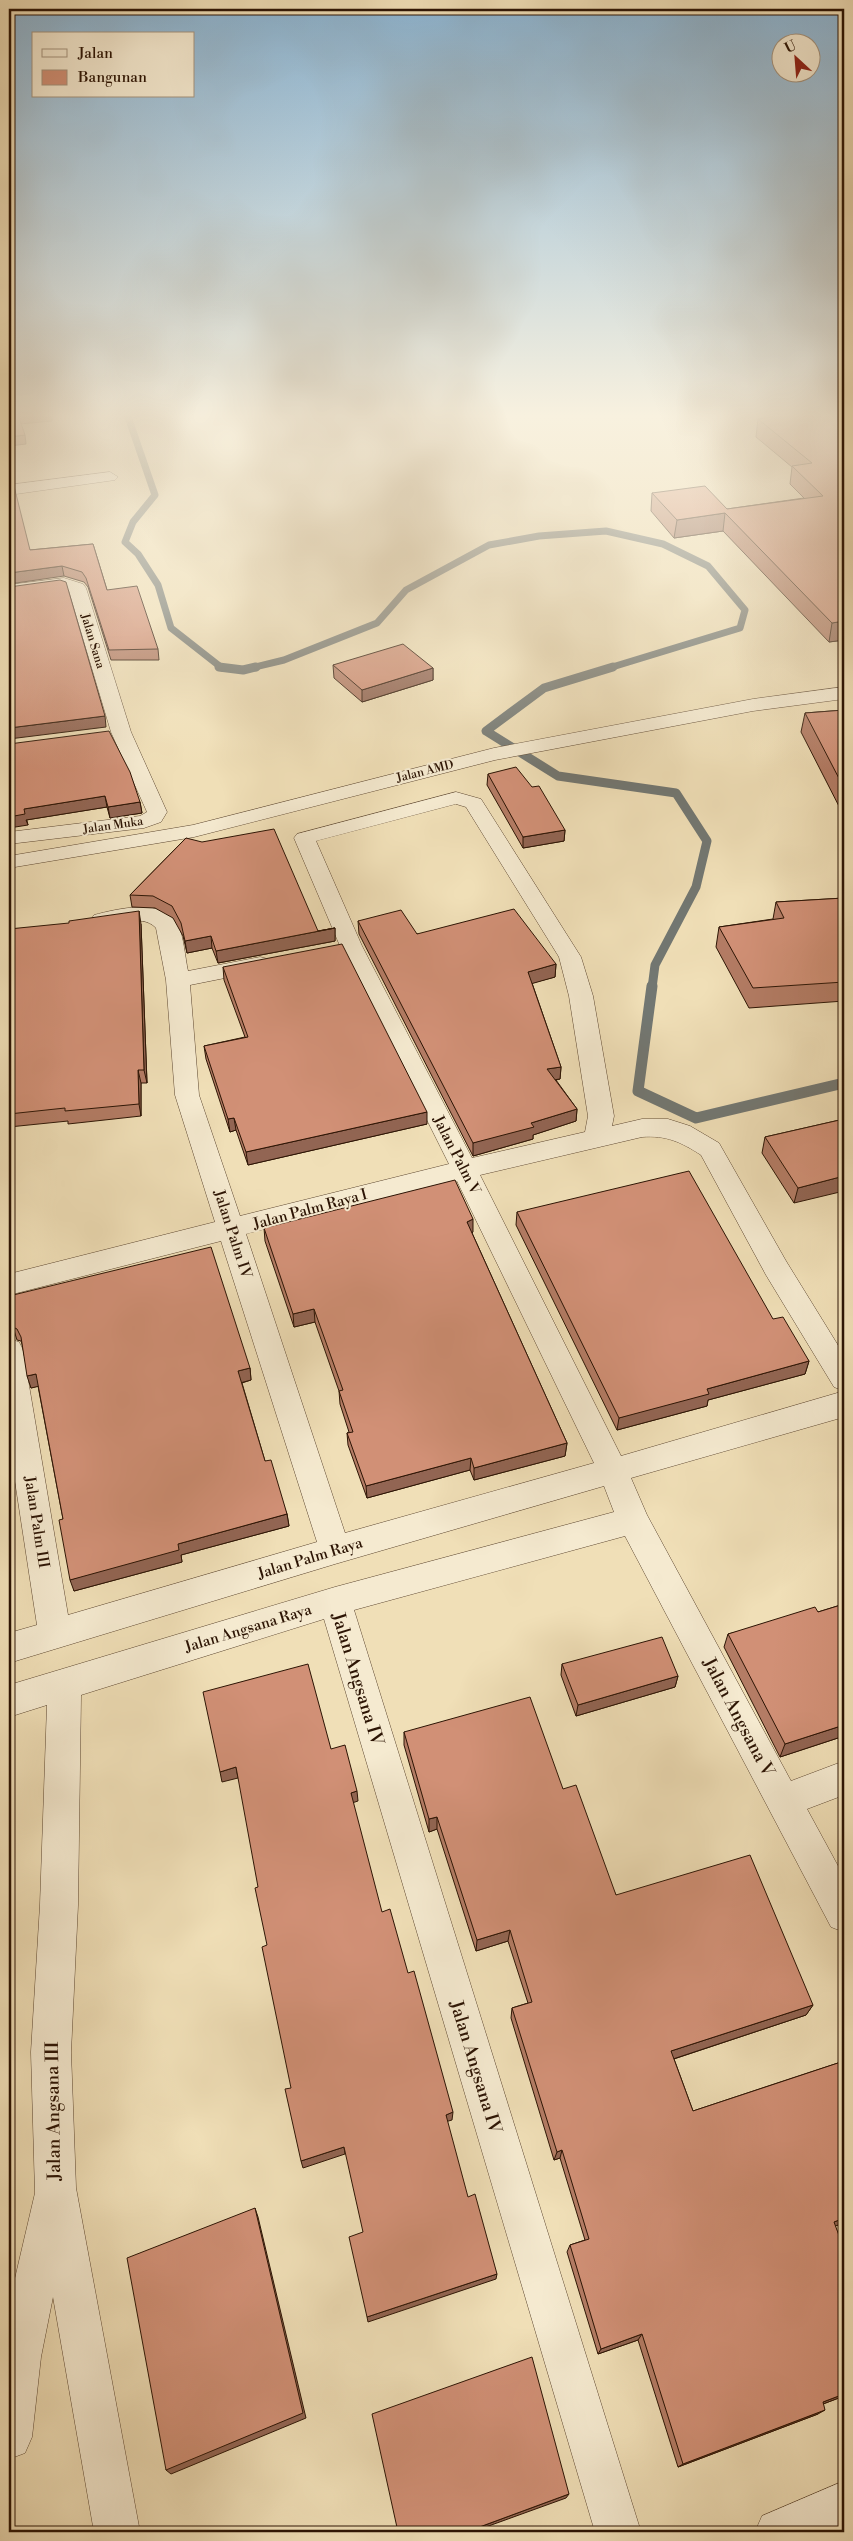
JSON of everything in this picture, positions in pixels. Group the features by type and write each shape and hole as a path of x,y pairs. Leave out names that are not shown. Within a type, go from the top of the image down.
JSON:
{"street":[{"name":"Jalan Sana","path":"9,590 64,583 77,588 112,733"},
{"name":"Jalan AMD","path":"9,862 194,831 494,754 753,705 844,693"},
{"name":"Jalan Muka","path":"9,838 144,822 154,818 157,812 112,733"},
{"name":"Jalan Palm V","path":"597,1138 600,1116 581,996 570,957 474,803 456,798 304,838 341,948 464,1168 613,1471 634,1520"},
{"name":"Jalan Palm IV","path":"84,923 140,914 156,916 162,919 168,926 178,980 187,1096 336,1550"},
{"path":"178,980 284,959"},
{"name":"Jalan Palm Raya I","path":"9,1284 232,1230 464,1168 649,1126 666,1127 692,1136 710,1149 776,1268 844,1379"},
{"name":"Jalan Palm III","path":"9,1350 55,1635"},
{"name":"Jalan Palm Raya","path":"9,1648 336,1550 840,1406 844,1403"},
{"name":"Jalan Angsana Raya","path":"9,1701 335,1602 634,1520"},
{"name":"Jalan Angsana V","path":"634,1520 844,1914"},
{"name":"Jalan Angsana IV","path":"335,1602 618,2532"},
{"name":"Jalan Angsana III","path":"64,1685 59,1905 51,2052 54,2188 117,2532"},
{"path":"783,1801 844,1778"},
{"path":"9,2437 19,2357 54,2188"},
{"path":"778,2532 844,2504"}],"building":[{"path":"9,533 26,533 30,550 93,544 107,590 137,586 158,649 109,650 86,578 82,572 62,566 9,573"},
{"path":"744,533 844,533 844,621 832,623"},
{"path":"60,580 66,582 105,716 9,728 9,587"},
{"path":"403,644 433,668 362,690 333,665"},
{"path":"844,710 844,788 805,713"},
{"path":"109,731 130,772 140,802 108,807 105,796 24,809 25,814 9,817 9,744"},
{"path":"516,767 532,787 539,786 565,830 523,837 488,774"},
{"path":"274,829 318,931 335,928 216,951 211,936 185,941 181,923 172,906 153,896 130,895 186,838 202,842"},
{"path":"844,898 844,982 753,988 719,927 784,918 776,902"},
{"path":"514,909 556,964 528,972 561,1067 547,1069 577,1109 531,1123 534,1127 473,1143 358,921 401,910 417,934"},
{"path":"139,911 144,1070 138,1070 139,1104 65,1111 65,1108 9,1114 9,929 69,923 69,921"},
{"path":"342,944 427,1112 246,1152 234,1118 228,1119 204,1046 248,1037 223,967"},
{"path":"844,1119 844,1176 798,1188 765,1137"},
{"path":"689,1171 773,1319 783,1317 809,1361 707,1389 709,1394 619,1418 517,1212"},
{"path":"455,1180 473,1219 467,1222 567,1443 474,1468 471,1458 366,1486 347,1433 353,1432 339,1391 343,1390 314,1309 293,1314 264,1228"},
{"path":"211,1247 250,1368 238,1371 265,1461 271,1460 287,1514 178,1544 179,1550 70,1580 59,1520 63,1519 36,1374 27,1376 21,1337 17,1329 13,1327 9,1296"},
{"path":"844,1604 844,1725 785,1744 728,1634 815,1607 818,1612"},
{"path":"662,1637 678,1676 578,1705 562,1664"},
{"path":"308,1664 331,1749 345,1745 357,1791 351,1793 382,1912 390,1909 408,1973 414,1971 453,2112 446,2115 468,2197 475,2194 497,2274 367,2317 349,2237 363,2232 344,2147 301,2161 285,2089 291,2088 262,1947 267,1945 255,1888 258,1887 236,1767 220,1772 203,1692"},
{"path":"530,1697 563,1789 576,1785 616,1895 750,1855 813,2005 671,2051 693,2111 844,2061 844,2218 834,2222 844,2249 844,2394 823,2402 825,2410 683,2464 642,2334 601,2349 570,2245 589,2239 562,2150 557,2152 512,2008 532,2002 510,1930 477,1940 437,1817 429,1819 404,1732"},
{"path":"255,2208 303,2413 166,2470 127,2258"},
{"path":"532,2357 569,2494 466,2532 398,2532 372,2414"}],"waterway":[{"path":"129,533 125,542 138,554 158,585 171,628 221,667"},
{"path":"251,668 284,660 377,623 406,590 489,545 539,536 585,533"},
{"path":"609,668 740,628 745,610 708,566 663,544 613,533"},
{"path":"221,667 243,670 256,667"},
{"path":"613,667 544,688 486,731 558,776 676,793 707,841 696,887 655,965 652,988"},
{"path":"652,986 638,1091 696,1118 844,1083"}]}
